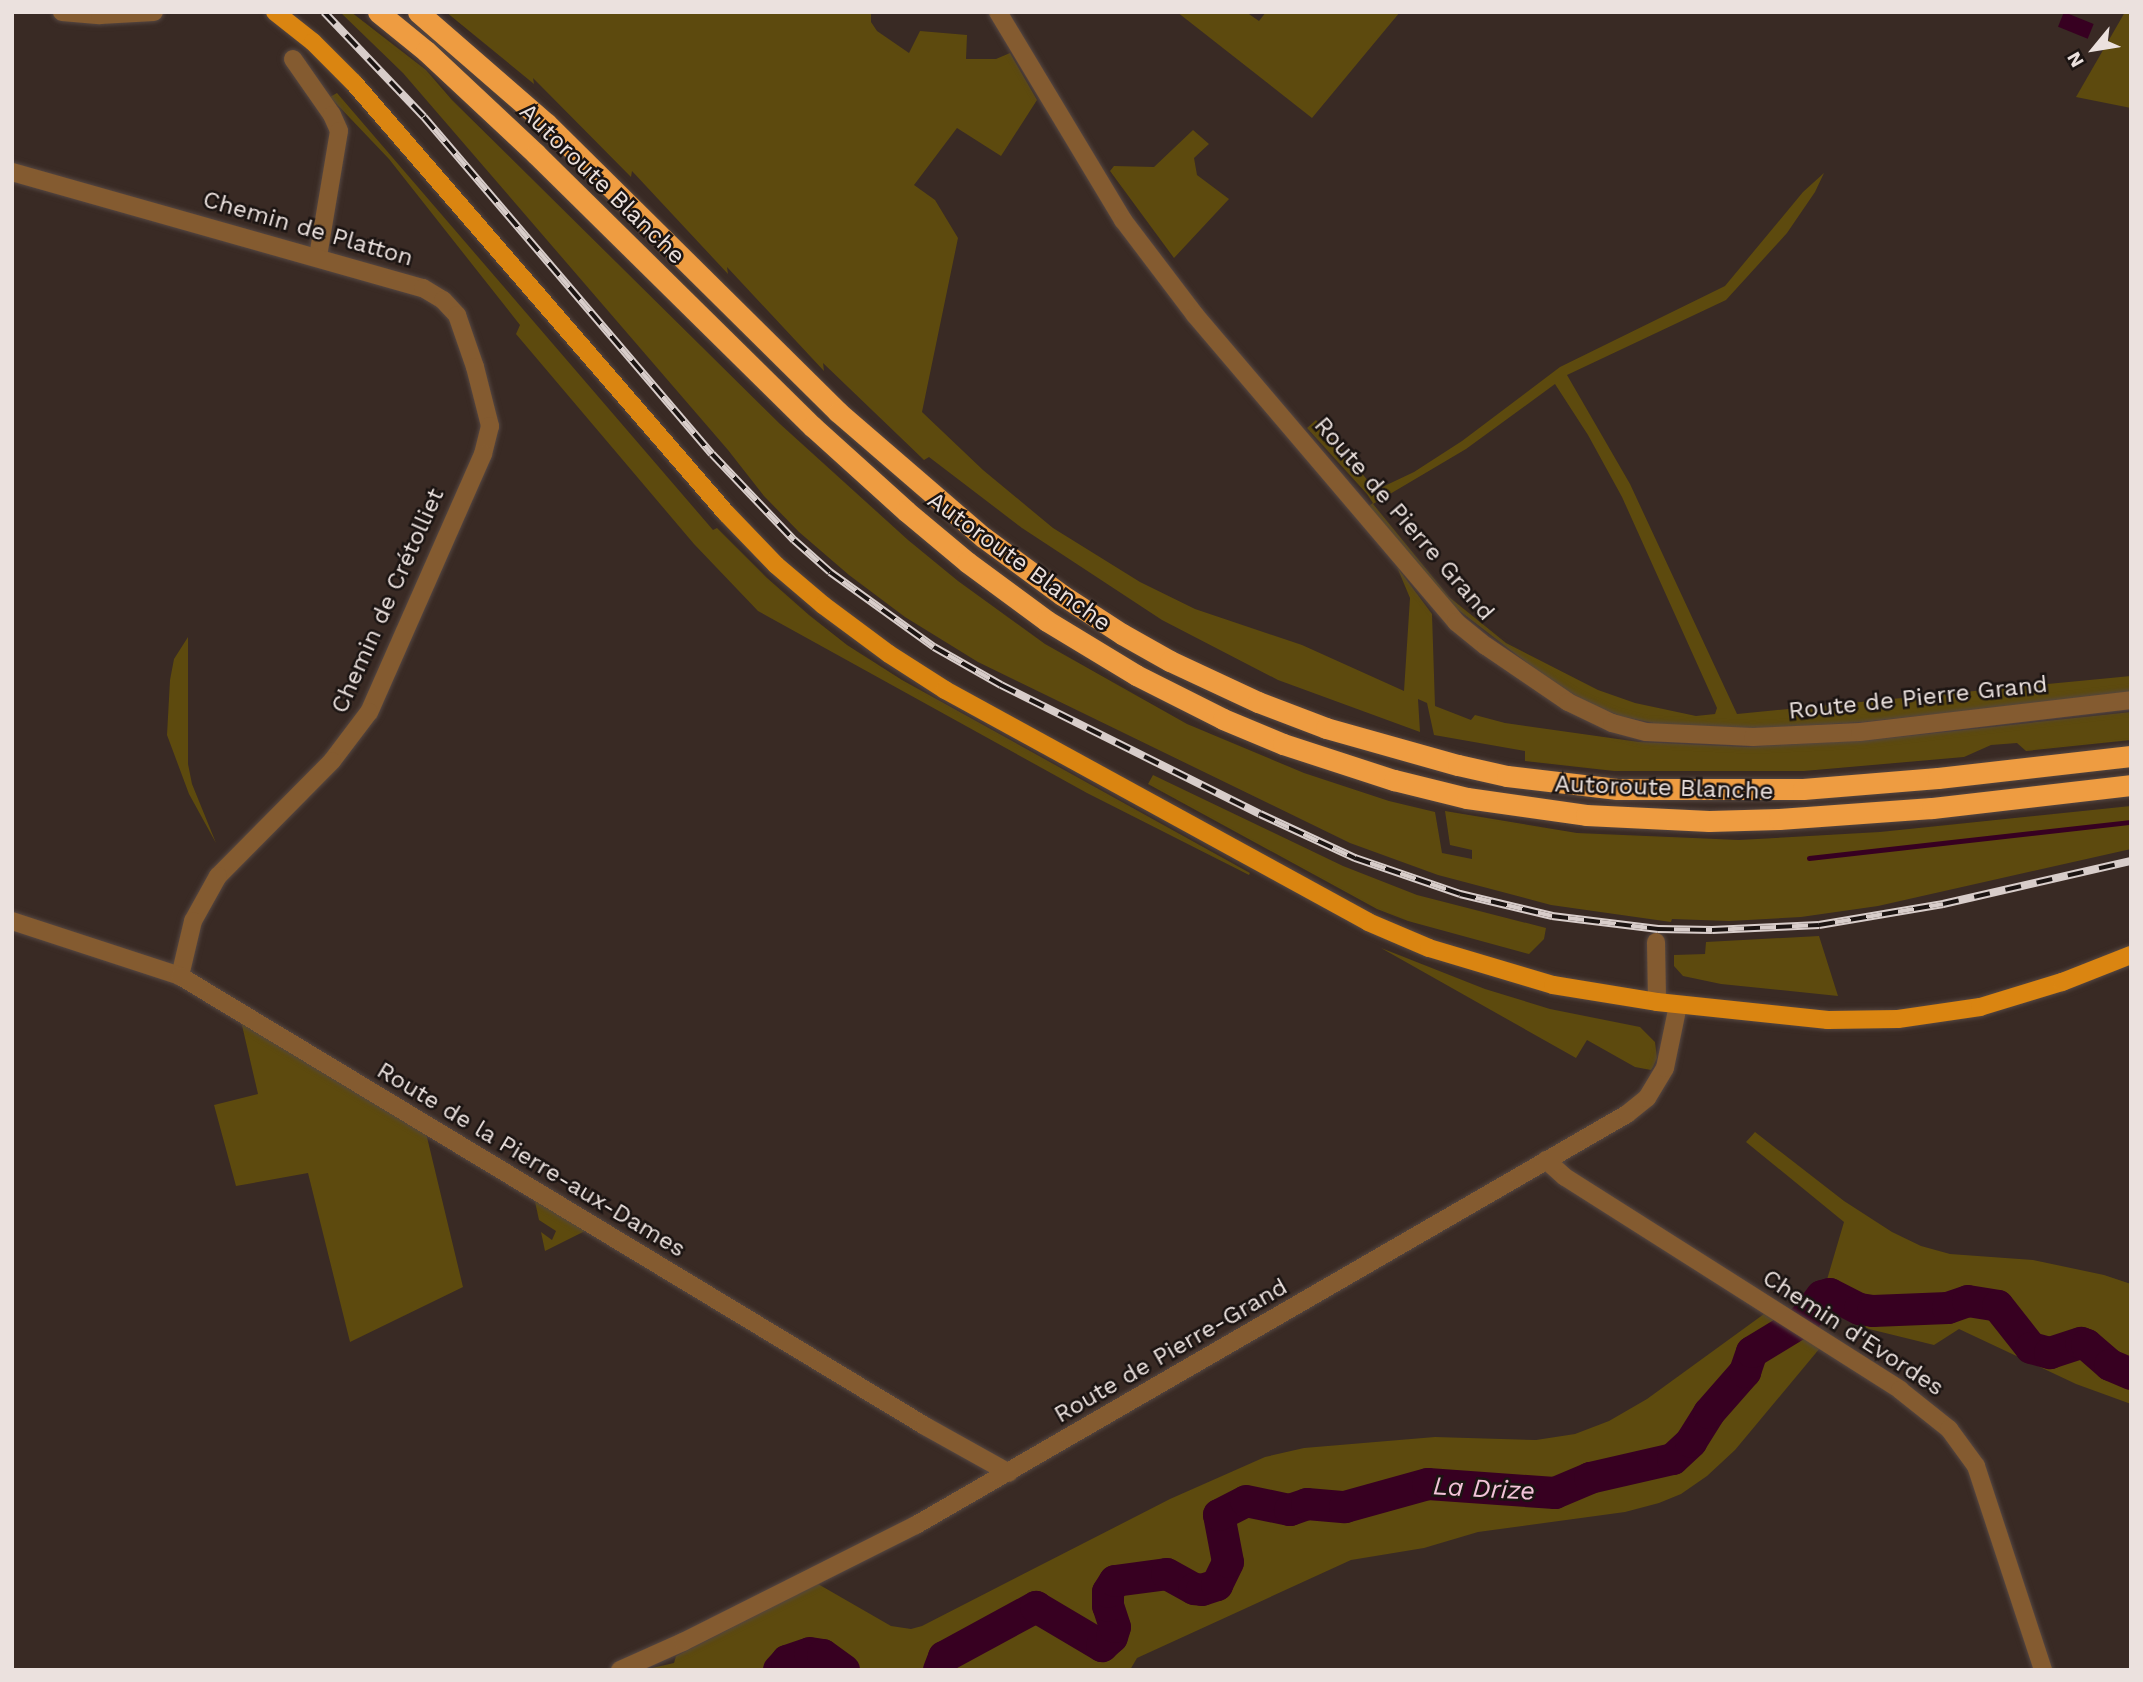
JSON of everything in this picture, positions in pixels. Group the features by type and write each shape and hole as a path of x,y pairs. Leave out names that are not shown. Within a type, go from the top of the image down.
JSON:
{"highway":[{"name":"Autoroute Blanche","path":"378,12 426,51 536,154 802,416 905,511 967,562 1047,621 1136,674 1223,719 1283,744 1394,780 1466,797 1586,815 1709,821 1779,819 1932,808 2131,785"},
{"name":"Autoroute Blanche","path":"418,12 547,124 838,412 983,537 1053,589 1122,634 1170,661 1258,702 1326,728 1432,759 1507,776 1616,789 1803,789 1938,778 2131,756"}],"main road":[{"path":"275,12 313,42 394,127 726,513 776,565 857,632 945,690 1368,922 1429,948 1553,985 1657,1003 1828,1020 1944,1014 2016,997 2131,955"}],"street":[{"path":"62,12 100,15 154,12"},
{"name":"Route de Pierre Grand","path":"998,12 1123,220 1195,315 1456,622 1568,702 1604,720 1637,730 1753,737 1860,732 2131,700"},
{"path":"293,59 332,114 340,131 318,256"},
{"name":"Chemin de Platton","path":"12,172 318,256 423,288 452,308 464,329 490,426 489,440"},
{"name":"Chemin de Crétolliet","path":"180,976 193,921 218,876 332,761 369,712 489,440"},
{"name":"Route de la Pierre-aux-Dames","path":"12,921 180,976 925,1426 1009,1473"},
{"path":"1656,942 1657,1003"},
{"name":"Route de Pierre-Grand","path":"620,1670 683,1642 916,1525 1597,1133 1647,1098 1665,1068 1678,1005"},
{"name":"Chemin d'Evordes","path":"1546,1160 1565,1177 1927,1409 1962,1445 1976,1466 2043,1670"}],"shaded area":[{"path":"340,12 351,12 426,70 452,100 780,424 908,540 958,581 1045,644 1187,724 1304,773 1389,801 1435,812 1442,853 1472,859 1472,850 1450,845 1445,811 1577,833 1739,840 1880,832 2131,806 2131,849 1878,906 1801,917 1729,921 1672,919 1671,922 1551,905 1438,875 1350,843 978,662 905,617 849,575 799,532 764,496 728,450 403,73"},
{"path":"446,12 871,12 871,22 877,31 909,53 920,31 967,35 966,59 996,59 1010,53 1037,100 1001,156 957,128 914,185 935,200 958,238 922,412 983,470 1053,528 1140,582 1195,609 1302,645 1404,691 1410,598 1397,567 1432,614 1435,706 1471,720 1475,715 1505,723 1639,742 1747,747 1870,740 2131,712 2131,740 2026,751 2017,743 1991,745 1964,757 1804,771 1614,771 1525,761 1525,751 1434,735 1427,703 1418,699 1420,732 1278,680 1162,620 1022,528 929,457 924,460 823,363 824,371 632,171 631,177 533,78 534,84"},
{"path":"1177,12 1246,12 1259,21 1266,12 1400,12 1312,118"},
{"path":"2064,12 2094,24 2088,39 2058,27"},
{"path":"2125,12 2131,12 2131,108 2076,97"},
{"path":"337,93 713,530 717,528 809,615 847,645 902,680 1250,873 1249,875 1087,793 758,611 694,544 516,334 520,325 389,159 330,97"},
{"path":"1193,130 1209,144 1194,158 1197,175 1229,199 1174,258 1110,171 1114,166 1154,167"},
{"path":"1824,173 1815,192 1787,233 1726,300 1567,375 1630,484 1737,714 2131,676 2131,693 1863,722 1752,729 1663,725 1620,716 1589,703 1552,682 1452,605 1369,506 1373,503 1367,494 1307,428 1316,420 1376,490 1414,472 1462,441 1560,367 1725,286 1803,192","holes":["1555,384 1588,435 1622,497 1717,708 1715,714 1696,716 1635,703 1598,690 1506,643 1449,597 1373,504 1466,449"]},
{"path":"188,637 188,764 192,784 216,843 189,794 167,735 174,659"},
{"path":"1153,775 1343,866 1417,895 1546,928 1544,939 1529,954 1408,921 1377,909 1148,784"},
{"path":"1819,936 1838,996 1721,984 1683,976 1674,966 1674,955 1705,954 1706,942"},
{"path":"1381,948 1485,989 1550,1009 1640,1027 1655,1042 1657,1058 1651,1070 1635,1067 1587,1040 1576,1058"},
{"path":"241,1021 426,1133 463,1287 350,1342 308,1173 236,1186 214,1105 258,1094"},
{"path":"1755,1132 1844,1201 1892,1232 1921,1246 1950,1254 2033,1260 2104,1275 2131,1284 2131,1404 2076,1384 1959,1329 1934,1345 1869,1329 1826,1311 1812,1327 1792,1313 1826,1283 1844,1222 1746,1142"},
{"path":"534,1197 585,1231 545,1251 541,1232 552,1240 556,1231 539,1220"},
{"path":"1764,1314 1820,1348 1735,1450 1707,1476 1681,1494 1659,1503 1625,1512 1478,1532 1424,1548 1351,1560 1137,1658 1130,1670 643,1670 674,1663 676,1656 818,1584 891,1626 911,1629 922,1626 1170,1499 1265,1457 1304,1448 1435,1437 1536,1440 1575,1434 1609,1421 1647,1399"}],"waterway":[{"path":"1809,858 2131,822"},
{"name":"La Drize","path":"939,1670 944,1657 1036,1607 1102,1646 1112,1637 1115,1627 1108,1606 1108,1592 1115,1581 1167,1574 1194,1589 1202,1590 1217,1585 1228,1562 1219,1515 1246,1501 1290,1510 1307,1504 1345,1507 1428,1484 1555,1493 1590,1478 1673,1459 1691,1442 1709,1413 1745,1372 1752,1352 1803,1321 1822,1296 1830,1294 1860,1309 1873,1311 1948,1308 1968,1301 1998,1306 2031,1348 2050,1353 2081,1343 2110,1365 2131,1374"},
{"name":"La Drize","path":"779,1670 787,1661 810,1653 823,1655 844,1670"}],"railway":[{"path":"324,12 424,117 712,454 794,540 830,572 934,647 1001,685 1260,814 1355,858 1460,894 1552,916 1658,929 1712,930 1819,925 1943,904 2131,861"}]}
